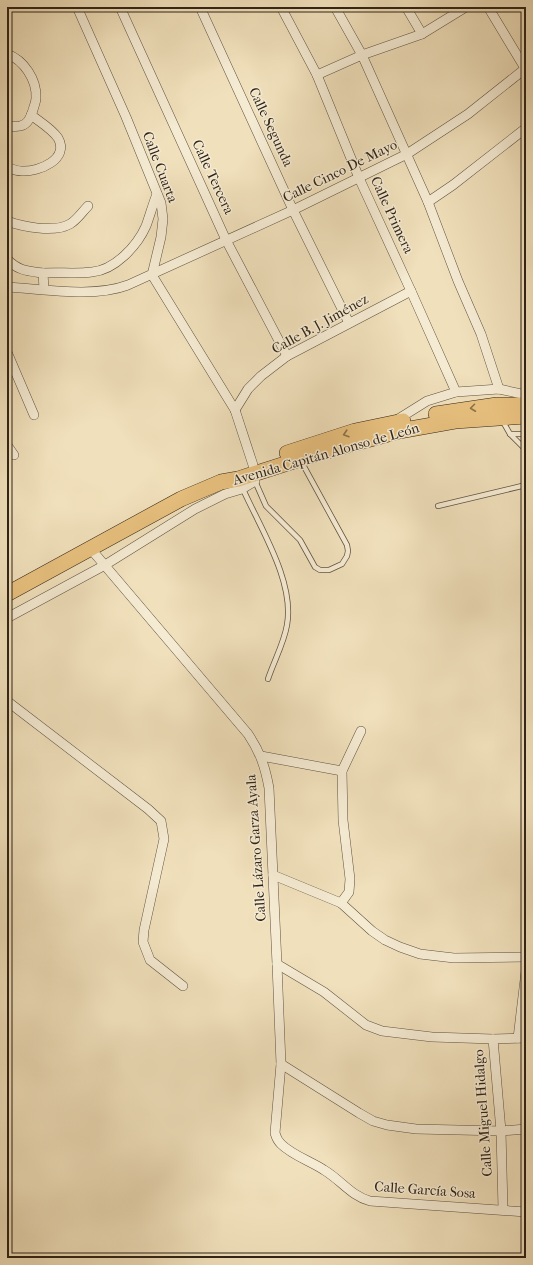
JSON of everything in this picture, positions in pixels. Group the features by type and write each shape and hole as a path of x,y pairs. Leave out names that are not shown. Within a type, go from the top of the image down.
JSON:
{"main road":[{"name":"Avenida Capitán Alonso de León","path":"298,455 399,431 455,422 526,405"},
{"name":"Avenida Capitán Alonso de León","path":"7,594 181,499 221,482 238,480 355,431 392,422 465,409 498,411 526,416"}],"street":[{"name":"Calle Cuarta","path":"77,7 126,117 161,203 163,219 152,275"},
{"name":"Calle Tercera","path":"120,7 226,240 287,356"},
{"name":"Calle Segunda","path":"200,7 293,210 349,323"},
{"name":"Calle Primera","path":"281,7 317,75 359,178 456,392"},
{"path":"335,7 362,54 428,202 458,281 481,334 499,389"},
{"path":"406,7 422,34"},
{"path":"317,75 362,54 422,34 466,7"},
{"path":"488,7 526,69"},
{"path":"7,54 16,58 25,67 32,78 36,90 36,99 27,122 20,126 7,126"},
{"name":"Calle Cinco De Mayo","path":"7,287 91,292 118,289 152,275 293,210 407,154 468,114 526,69"},
{"path":"7,167 15,170 33,170 47,165 57,158 60,150 60,144 57,137 31,115"},
{"path":"428,202 453,185 526,128"},
{"path":"7,259 11,264 23,271 43,273 93,272 110,267 125,255 145,227 157,194"},
{"path":"7,221 53,229 71,223 88,206"},
{"path":"43,273 44,289"},
{"path":"152,275 235,410 254,473"},
{"name":"Calle B. J. Jiménez","path":"235,410 248,389 261,376 287,356 411,291"},
{"path":"7,352 34,415"},
{"path":"392,422 427,401 456,392 499,389 526,395"},
{"path":"7,445 14,455"},
{"path":"7,618 105,566 195,509 225,494 238,480"},
{"name":"Calle Lázaro Garza Ayala","path":"90,548 248,734 261,756 266,769 269,788 278,964 281,1064 276,1132"},
{"path":"7,701 148,809 160,821 164,839 144,930 143,942 150,960 183,986"},
{"path":"341,903 349,892 350,879 343,820 342,771 361,732"},
{"path":"261,756 342,771"},
{"path":"273,876 341,903 372,931 385,940 420,954 454,958 526,957"},
{"path":"278,964 324,992 366,1025 374,1029 432,1037 493,1039 522,1038 526,971"},
{"name":"Calle Miguel Hidalgo","path":"493,1039 501,1131 503,1210"},
{"path":"281,1064 359,1113 380,1123 416,1129 501,1131 526,1129"},
{"name":"Calle García Sosa","path":"276,1132 278,1141 282,1145 326,1171 354,1194 370,1201 526,1212"}],"lane":[{"path":"498,411 510,434 526,450"},
{"path":"510,434 526,434"},
{"path":"254,473 266,506 300,540 315,567 320,570 329,570 342,564 347,556 347,545 298,455"},
{"path":"238,480 277,563 287,596 289,611 284,640 268,679"},
{"path":"438,506 526,485"}]}
